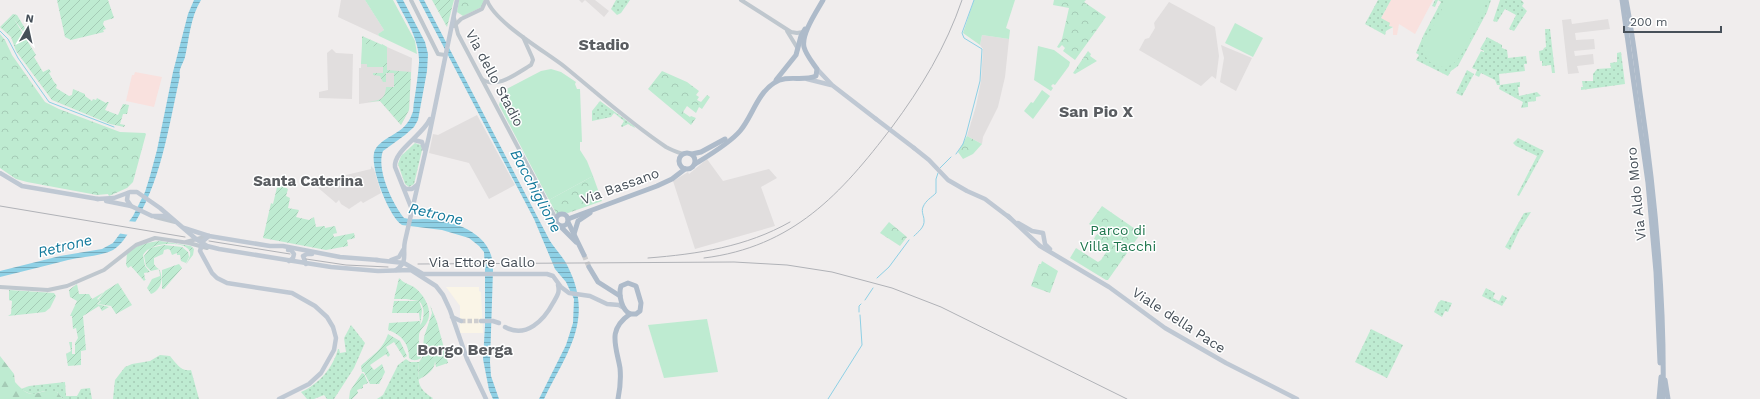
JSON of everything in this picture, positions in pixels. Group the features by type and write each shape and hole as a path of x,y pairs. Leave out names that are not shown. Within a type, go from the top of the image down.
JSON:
{"main road":[{"path":"396,270 404,261 403,250 457,0"},
{"path":"753,109 745,125 737,134 690,168 683,167 679,160 683,154 692,154 705,150 734,132 770,86 783,72 797,52 803,36 824,0"},
{"name":"Via Aldo Moro","path":"1622,0 1648,183 1663,374"},
{"name":"Via Aldo Moro","path":"1626,0 1653,190 1659,264 1663,399"},
{"path":"803,36 806,51 817,69 832,86"},
{"path":"797,52 804,55 814,64"},
{"path":"807,79 816,76 817,69"},
{"path":"783,72 783,76 786,78"},
{"path":"770,86 786,78 807,79 832,86"},
{"name":"Viale della Pace","path":"832,86 929,160 948,180 967,191 986,199 998,209 1030,230 1043,233 1043,240 1053,253"},
{"path":"411,211 410,202 395,162 399,154 428,123 434,110"},
{"path":"413,140 422,142 425,150"},
{"path":"692,154 695,159 695,164"},
{"name":"Via Bassano","path":"568,220 595,208 657,186 679,174 683,167"},
{"path":"0,173 22,186 133,207 146,214 163,216 188,230 209,236 270,246 293,252 294,256 289,261"},
{"path":"403,186 409,190 417,185"},
{"path":"97,199 114,198 129,192 137,192 196,239 201,245 306,264 358,270 411,270 434,284"},
{"path":"129,192 127,200 133,207"},
{"path":"151,203 157,212 153,216"},
{"path":"574,236 578,221 595,208"},
{"path":"556,219 562,214 568,220 564,226 559,225"},
{"name":"Viale della Pace","path":"1008,216 1040,246 1109,287 1166,328 1226,363 1297,399"},
{"name":"Via dello Stadio","path":"556,219 559,225 578,244"},
{"name":"Via dello Stadio","path":"568,220 584,255"},
{"path":"1036,232 1034,237 1036,241 1043,240"},
{"path":"209,236 201,245 200,251 212,273 217,278 227,283 292,293 315,306 327,317 334,327 336,338 334,350 321,373 309,384 279,399"},
{"path":"270,246 283,246 336,256"},
{"path":"203,255 207,248 219,249"},
{"path":"376,260 393,260 398,257 403,250"},
{"path":"306,264 303,258 307,254 404,261"},
{"name":"Via Ettore Gallo","path":"404,261 420,273 547,274 553,276 564,290 570,294"},
{"path":"589,267 598,282 604,287 614,290 621,297"},
{"path":"442,274 429,276 428,278 446,300 467,359 486,399"},
{"path":"505,327 518,330 534,326 545,317 559,293 558,283"},
{"path":"614,290 621,288 624,284 633,283 637,288 641,309 637,313 630,314 622,320 617,327 614,338 621,376 618,399"},
{"path":"621,288 621,297 624,309 622,320"},
{"path":"556,299 570,294 585,296 607,304 614,304 630,314"},
{"path":"614,304 621,297"},
{"path":"452,317 460,321 457,324 457,330"},
{"path":"482,321 493,321 499,323"},
{"path":"1659,399 1663,374"},
{"path":"1663,374 1668,399"}],"street":[{"path":"411,0 438,54 445,55"},
{"path":"486,0 498,16 521,35 564,66 585,85 666,147 683,154"},
{"path":"449,38 455,24 461,19 482,9 486,0"},
{"path":"741,0 785,29 803,36"},
{"path":"455,10 456,16 461,19"},
{"name":"Via dello Stadio","path":"455,10 455,24 458,34 556,219"},
{"path":"785,29 797,52"},
{"path":"449,38 453,33 458,34"},
{"path":"482,78 489,82 495,83 531,65 533,60 532,57 521,35"},
{"path":"186,232 188,236 187,242"},
{"path":"187,242 209,236"},
{"path":"0,287 44,290 61,288 104,270 131,248 144,242 160,238 187,242 207,248"}],"shaded area":[{"path":"341,0 365,0 384,30 378,34 379,36 338,17"},
{"path":"585,0 595,0 609,11 604,17"},
{"path":"1391,0 1433,0 1415,34 1399,24 1397,35 1393,35 1393,27 1389,26 1381,18"},
{"path":"1169,2 1215,27 1219,56 1216,79 1212,76 1201,86 1139,50 1145,39 1149,38 1155,28 1154,23"},
{"path":"1571,19 1572,24 1608,19 1610,29 1575,33 1576,40 1594,39 1595,49 1574,51 1575,56 1593,54 1594,64 1577,66 1579,73 1568,74 1562,20"},
{"path":"982,35 1009,39 1005,77 998,107 983,137 982,144 967,136 976,106 981,81 983,49 980,45"},
{"path":"1221,45 1252,58 1236,91 1220,82 1224,58"},
{"path":"387,47 412,58 409,110 401,125 380,101 359,104 359,68 361,68 361,64 367,64 367,66 387,60"},
{"path":"332,49 336,53 353,54 352,99 319,98 319,92 328,90 327,53"},
{"path":"135,72 162,77 154,107 126,101 132,75 134,75"},
{"path":"477,115 515,185 489,199 469,163 429,153 433,134 438,135"},
{"path":"707,159 723,181 769,169 777,178 761,187 775,226 695,249 673,181 688,172 689,174"},
{"path":"371,166 374,169 381,193 363,203 361,201 349,209 341,204 339,200 336,203 316,186 346,175 371,169"},
{"path":"446,287 479,287 479,291 481,292 483,333 460,333 460,306"}],"green space":[{"path":"57,0 108,0 114,18 104,21 103,24 106,29 103,30 104,32 71,40 65,37"},
{"path":"365,0 393,0 415,41 417,54 379,36 378,34 384,30"},
{"path":"432,0 454,0 447,27"},
{"path":"459,0 484,0 482,7 463,16 457,12"},
{"path":"616,0 630,0 621,13 617,15 611,9"},
{"path":"974,0 1015,0 1006,28 1010,30 1009,39 982,35 980,45 963,33"},
{"path":"1054,0 1086,0 1084,2 1106,17 1075,60 1063,51 1065,48 1062,45 1059,48 1057,47 1062,39 1069,8 1053,5"},
{"path":"1378,0 1391,0 1381,18 1390,23 1389,26 1393,27 1386,31 1385,35 1365,24"},
{"path":"1435,0 1438,0 1435,7 1432,6"},
{"path":"1438,0 1491,0 1487,12 1458,66 1451,71 1448,76 1416,60 1419,55 1416,53 1424,34 1441,2"},
{"path":"1447,0 1484,0 1484,12 1458,60 1447,67 1441,67 1433,64 1426,58 1424,52 1424,42"},
{"path":"1500,0 1521,0 1524,3 1522,6 1527,11 1514,31 1509,29 1516,15 1505,9 1497,22 1493,21"},
{"path":"13,14 17,15 32,40 30,41 14,19 36,55 34,57 43,72 49,69 51,72 49,73 57,85 56,88 69,96 72,95 73,89 85,94 85,96 92,101 93,99 96,100 97,98 106,103 109,102 105,110 118,115 123,104 129,105 127,114 123,114 120,124 125,125 124,127 110,124 52,100 16,51 11,37 0,27"},
{"path":"1235,23 1263,38 1253,57 1225,43"},
{"path":"1545,29 1550,29 1555,73 1552,73 1551,65 1542,66 1542,61 1540,61 1539,51 1546,47"},
{"path":"0,34 5,40 12,55 45,102 59,109 120,132 146,134 133,182 127,188 109,196 108,194 97,195 16,179 0,168"},
{"path":"362,36 387,47 387,70 411,72 409,110 401,125 380,101 367,102 381,99 384,95 386,87 394,87 394,73 386,73 386,82 383,82 380,76 373,75 373,73 383,73 383,60 369,46 369,44 362,44"},
{"path":"1487,37 1502,45 1502,48 1507,50 1508,58 1526,56 1527,64 1524,64 1525,71 1499,74 1500,85 1497,85 1495,80 1481,73 1479,77 1475,75 1477,70 1472,68 1481,51 1484,52 1480,49"},
{"path":"362,44 381,47 382,44 387,47 387,60 383,60 383,67 367,67 367,64 361,64"},
{"path":"1038,46 1054,50 1070,62 1069,66 1055,85 1053,84 1051,86 1053,88 1051,91 1034,80"},
{"path":"1088,51 1091,54 1090,56 1097,61 1075,74 1073,73"},
{"path":"1621,52 1625,84 1581,90 1581,87 1583,87 1582,81 1593,81 1593,74 1597,69 1611,68 1610,63 1617,62 1617,53"},
{"path":"551,69 561,72 576,82 575,84 577,89 580,89 582,142 580,142 580,150 587,161 593,176 549,200 499,105 503,91 541,71"},
{"path":"1467,70 1474,74 1462,96 1456,93"},
{"path":"662,71 687,82 699,91 696,95 699,97 697,100 701,102 707,95 710,97 702,109 699,107 696,113 687,106 683,112 690,117 696,118 691,125 648,89"},
{"path":"1520,82 1520,87 1518,87 1519,96 1537,92 1541,96 1536,97 1536,101 1528,102 1528,107 1521,108 1523,102 1499,89 1500,85"},
{"path":"1042,90 1050,96 1033,119 1024,111 1031,102 1033,103"},
{"path":"600,101 635,128 628,124 622,127 621,126 624,121 614,113 611,117 592,121 592,111"},
{"path":"967,136 982,144 973,154 963,159 958,152"},
{"path":"1518,138 1544,151 1519,196 1517,195 1537,156 1516,146 1513,143"},
{"path":"415,143 421,145 422,150 414,184 409,187 405,184 398,164 401,156"},
{"path":"593,176 602,201 568,213 560,212 557,215 549,200"},
{"path":"278,183 288,189 286,196 290,198 288,208 299,210 296,217 309,220 314,217 316,227 325,226 325,228 335,226 337,233 333,234 334,237 354,233 355,238 347,240 348,246 326,250 263,238 271,203 273,204"},
{"name":"Parco di Villa Tacchi","path":"1102,206 1141,233 1108,280 1070,258 1076,248 1098,262 1107,251 1097,250 1093,241 1096,235 1101,232 1089,224"},
{"path":"1531,212 1519,231 1510,250 1505,247 1524,213"},
{"path":"889,222 907,237 900,246 880,233"},
{"path":"160,241 191,246 194,249 193,255 186,264 190,256 190,252 182,245 160,245 147,250 143,255 145,266 150,272 144,273 146,279 144,281 131,266 128,268 126,265 127,253 142,244"},
{"path":"164,245 182,247 188,252 189,257 186,263 181,261 180,255 177,255 177,253 172,255 170,250 164,250 163,254 154,258 154,264 159,269 151,271 146,266 144,256 150,248"},
{"path":"1042,261 1058,271 1050,293 1031,286 1039,264 1041,264"},
{"path":"179,264 182,268 164,289 162,289 162,270"},
{"path":"159,269 162,278 160,285 154,293 151,294 147,288 152,279 160,276"},
{"path":"399,278 416,288 423,296 428,306 428,320 419,334 421,358 416,360 409,358 408,348 401,337 388,330 389,323 420,321 419,313 392,313 394,301 419,301 394,299","holes":["419,301 424,313 423,320 420,325 422,310"]},
{"path":"118,283 132,305 116,314 111,306 98,304 101,301 98,300 105,291"},
{"path":"77,284 79,294 89,294 92,299 104,292 97,299 100,301 97,304 109,307 102,311 99,306 83,316 86,350 81,351 81,365 68,366 66,354 71,351 69,342 72,342 72,354 75,354 75,343 78,338 76,328 73,329 72,316 70,316 77,301 70,297 69,290"},
{"path":"1486,288 1495,293 1493,298 1499,301 1502,295 1507,298 1502,306 1482,296"},
{"path":"9,290 54,293 56,296 50,308 45,312 8,316 11,314 12,301 9,300"},
{"path":"1441,300 1452,303 1448,312 1445,311 1442,317 1434,312"},
{"path":"430,305 437,322 448,363 436,367 435,361 432,370 418,380 419,362 422,358 424,337 432,313"},
{"path":"707,319 718,372 664,378 648,325"},
{"path":"351,325 365,343 354,368 334,399 327,399 324,395 314,399 307,399 301,392 314,385 324,375 333,363 338,349 340,353 346,352 344,338"},
{"path":"1371,329 1403,345 1387,378 1355,362"},
{"path":"388,334 400,341 407,356 404,358 394,342 386,347 390,355 388,357 386,354 370,365 374,370 382,364 385,372 379,384 370,384 364,372 362,372 361,366 377,352 386,340"},
{"path":"160,355 170,356 184,370 191,370 199,399 113,399 115,380 125,367 132,364 150,361"},
{"path":"0,356 14,374 15,382 24,391 34,394 50,390 57,392 63,399 0,399"},
{"path":"406,359 410,362 419,362 419,383 424,391 433,398 377,399 383,395 398,365"},
{"path":"362,373 364,374 368,383 363,385 363,388 357,390 358,393 352,399 349,399 350,391"},
{"path":"65,382 66,396 77,396 81,389 90,388 92,399 63,399 57,392 43,391 30,394 21,389 29,386"}],"water":[{"path":"194,0 201,0 192,21 157,175 141,212 125,238 116,248 108,252 68,260 0,277 0,271 60,256 102,249 113,243 133,216 145,192 150,176 157,150 173,72 188,14"},
{"name":"Retrone","path":"396,0 403,0 425,42 428,54 427,71 418,120 414,127 405,135 383,151 381,158 383,176 390,195 404,218 432,219 463,227 480,238 487,246 492,257 493,270 490,362 491,376 499,399 493,399 489,390 483,359 485,326 484,252 469,238 442,230 402,225 391,212 377,178 374,166 375,150 383,141 399,131 409,121 413,111 418,73 419,55 415,38"},
{"name":"Bacchiglione","path":"419,0 424,0 550,241 567,265 576,288 579,305 578,321 574,337 544,399 539,399 566,345 573,323 574,299 566,282 555,269 534,219"}],"pier":[{"path":"127,221 138,222 129,235 117,233"}],"waterway":[{"path":"956,154 963,144 966,135 980,81 982,49 964,38 962,33 974,0"},
{"path":"0,31 8,39 18,58 49,102 114,127"},
{"path":"940,168 951,157"},
{"path":"914,236 921,229 924,223 922,211 924,205 936,193 936,179 938,173"},
{"path":"877,278 889,267 909,240"},
{"path":"865,300 873,288"},
{"path":"859,312 859,306 861,304"},
{"path":"828,399 862,345 860,315"}],"tunnel":[{"path":"584,255 589,267"},
{"path":"461,321 481,321"}],"railway":[{"path":"704,258 736,252 764,242 789,229 812,214 834,195 854,174 892,127 923,82 940,51 956,17 962,0"},
{"path":"0,206 185,237"},
{"path":"648,258 721,248 756,238 790,222"},
{"path":"209,241 290,254"},
{"path":"306,259 346,265 388,267"},
{"path":"418,264 734,262 787,265 832,272 892,288 941,307 1127,399"}],"district":[{"name":"Stadio","path":"604,44"},
{"name":"San Pio X","path":"1096,111"},
{"name":"Santa Caterina","path":"308,181"},
{"name":"Borgo Berga","path":"465,349"}]}
